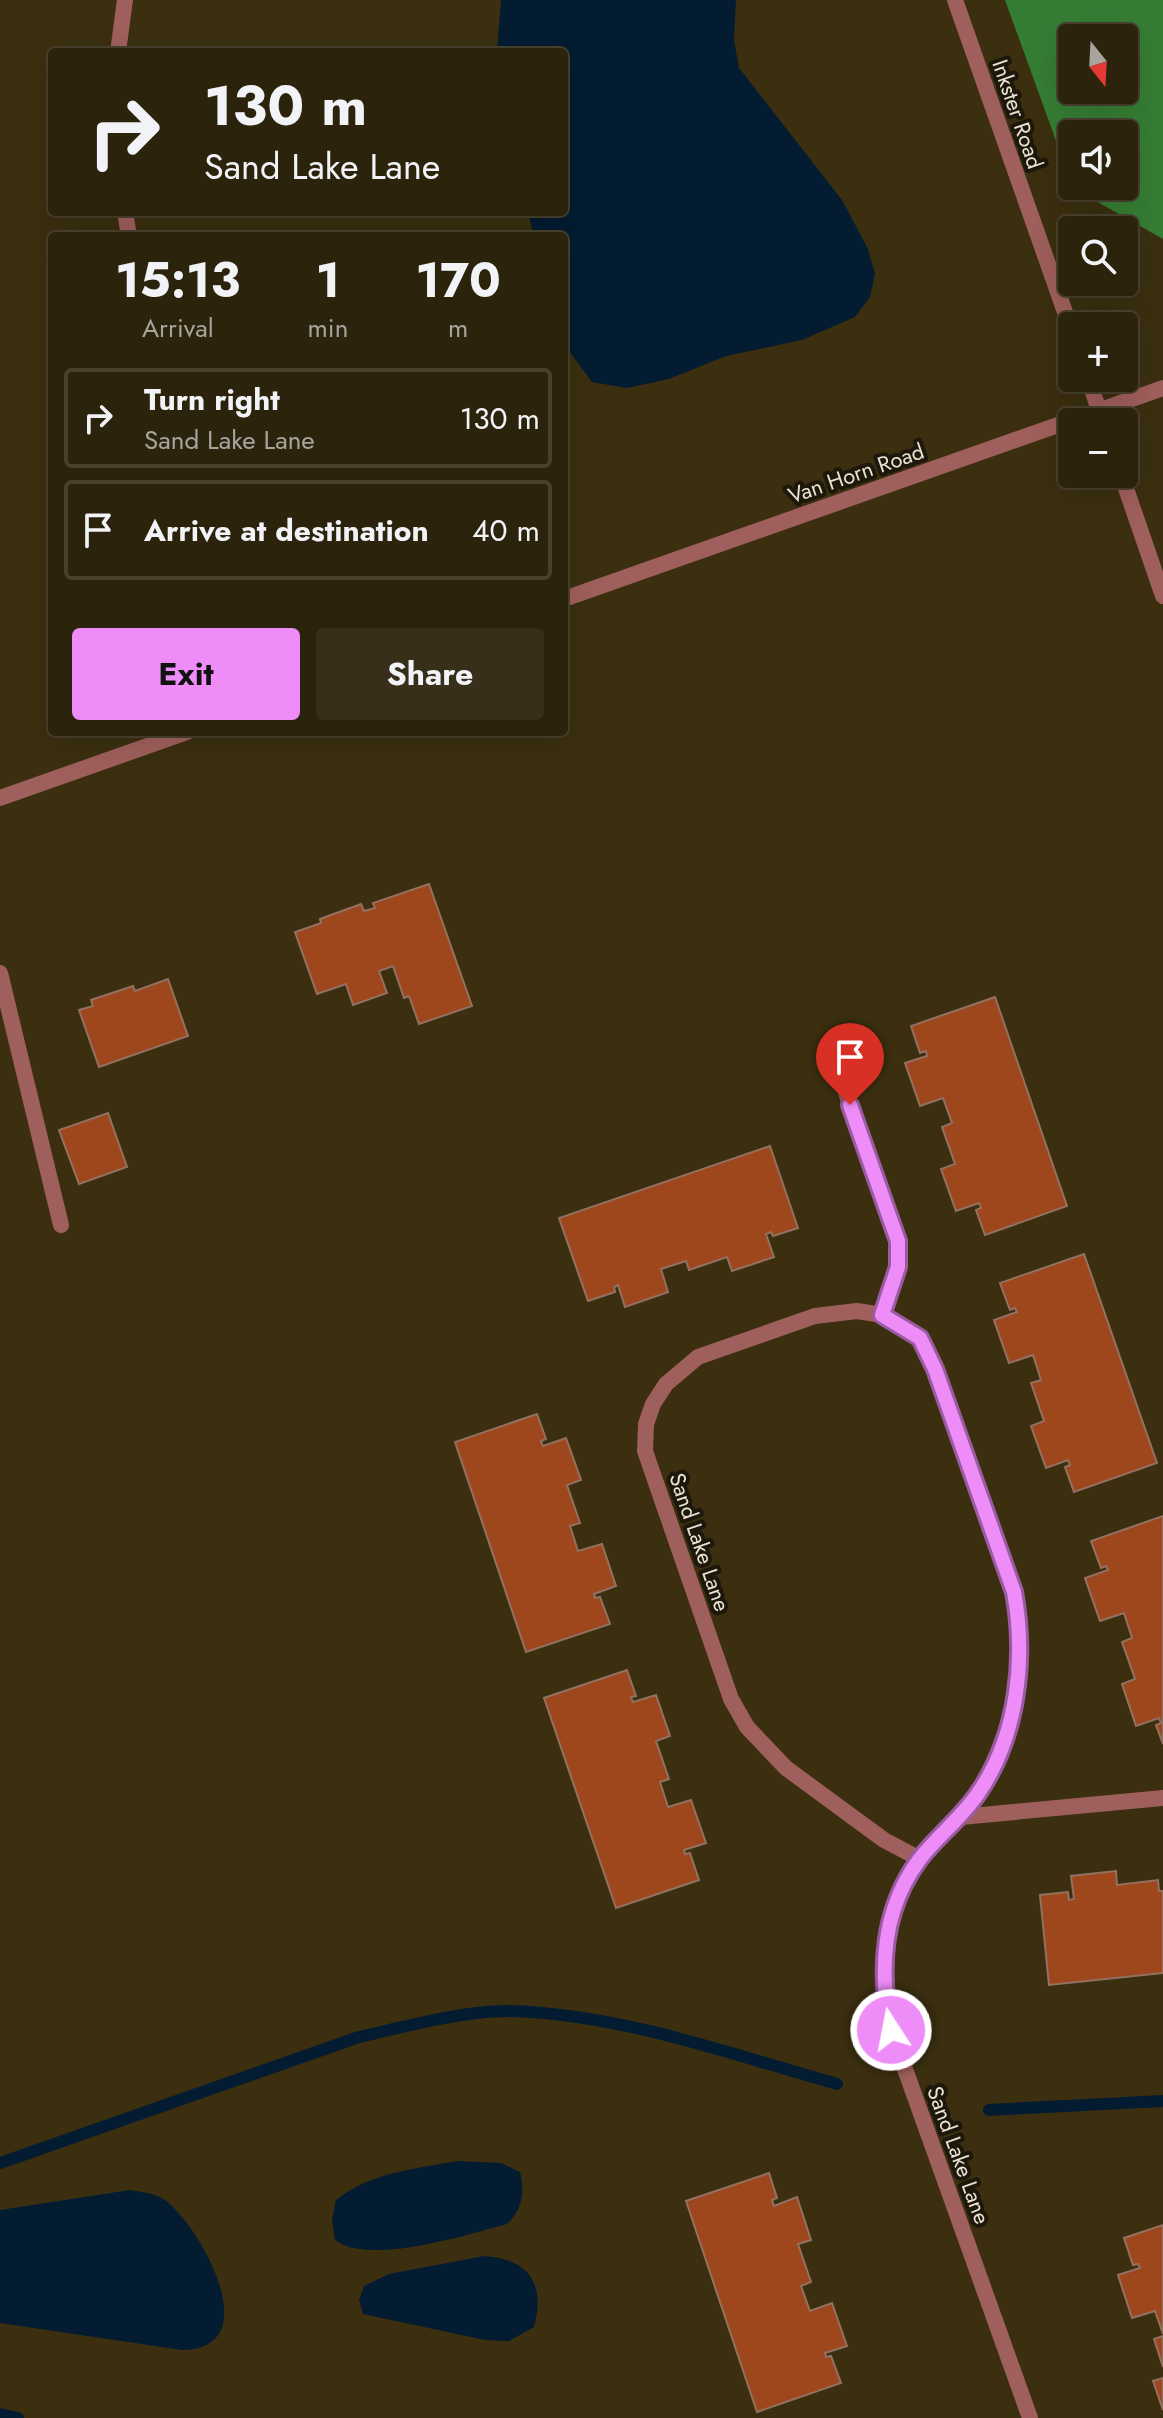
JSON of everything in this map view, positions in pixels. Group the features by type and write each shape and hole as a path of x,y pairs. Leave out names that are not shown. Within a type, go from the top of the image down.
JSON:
{"street":[{"path":"119,48 125,0"},
{"name":"Inkster Road","path":"955,0 1065,312"},
{"name":"Van Horn Road","path":"1119,408 1163,388"},
{"name":"Van Horn Road","path":"568,598 1058,431"},
{"path":"1126,488 1163,596"},
{"path":"0,798 176,736"},
{"path":"0,973 61,1225"},
{"path":"841,1078 898,1241 898,1267 882,1315"},
{"name":"Sand Lake Lane","path":"920,1859 884,1840 786,1768 747,1727 731,1699 645,1451 646,1424 653,1404 666,1384 698,1357 815,1316 857,1311 882,1315 920,1338 935,1369 1014,1592 1020,1624 1017,1690 996,1762 961,1817 920,1859 906,1880 884,1948 886,2005 891,2030 1030,2418"},
{"path":"961,1817 1163,1798"}],"green space":[{"path":"1005,0 1163,0 1163,239 1138,225 1138,216 1122,216 1094,200 1138,200 1138,120 1058,120 1058,146"}],"water":[{"path":"501,0 736,0 734,40 739,68 842,200 868,249 875,274 870,297 855,317 802,340 726,356 669,379 627,388 592,382 568,349 568,232 533,232 529,216 568,216 568,48 497,48"},
{"path":"457,2161 501,2163 520,2172 521,2201 507,2224 443,2241 393,2249 350,2247 335,2240 332,2219 336,2200 379,2177"},
{"path":"130,2190 153,2194 165,2200 195,2235 220,2285 224,2309 221,2330 207,2344 182,2350 0,2323 0,2210"},
{"path":"484,2256 512,2262 530,2276 535,2286 537,2311 534,2327 509,2341 485,2340 363,2314 359,2300 364,2286 389,2274"}],"building":[{"path":"429,884 472,1006 419,1024 409,996 404,998 393,966 379,971 387,993 353,1005 346,984 317,994 295,932 361,904 364,911 375,908 373,903"},
{"path":"168,979 188,1036 99,1067 79,1010 93,1006 91,1000 133,986 135,991"},
{"path":"995,997 1067,1206 985,1235 976,1210 981,1208 979,1203 956,1211 941,1169 955,1164 942,1127 952,1123 943,1098 920,1106 905,1063 927,1056 926,1051 920,1053 911,1026"},
{"path":"108,1113 127,1167 79,1184 59,1130"},
{"path":"770,1146 798,1228 773,1236 771,1232 766,1234 774,1257 732,1271 727,1257 689,1270 686,1261 661,1269 668,1292 625,1307 618,1285 614,1287 615,1292 588,1301 559,1218"},
{"path":"1084,1254 1157,1463 1074,1492 1065,1467 1070,1465 1068,1460 1046,1468 1031,1426 1044,1421 1031,1383 1041,1380 1033,1355 1009,1363 994,1320 1017,1312 1015,1308 1010,1310 1000,1283"},
{"path":"537,1414 546,1439 541,1441 543,1446 566,1438 581,1480 567,1485 580,1523 570,1526 578,1551 602,1544 616,1586 594,1594 595,1598 600,1597 610,1624 526,1652 455,1442"},
{"path":"1163,1516 1163,1744 1156,1725 1161,1723 1159,1718 1136,1726 1122,1684 1135,1679 1122,1642 1132,1638 1124,1613 1100,1621 1085,1578 1108,1570 1106,1566 1101,1568 1091,1541"},
{"path":"627,1670 636,1696 631,1697 633,1702 656,1695 670,1736 656,1741 669,1779 660,1782 668,1807 691,1800 706,1843 684,1850 685,1854 690,1853 699,1880 616,1908 544,1698"},
{"path":"1116,1871 1117,1885 1158,1880 1159,1891 1163,1891 1163,1973 1049,1985 1040,1895 1068,1892 1069,1900 1074,1899 1071,1876"},
{"path":"769,2173 777,2198 772,2200 774,2206 797,2197 811,2240 798,2244 811,2282 801,2286 810,2311 832,2303 847,2346 825,2353 826,2357 831,2356 841,2383 757,2412 686,2201"},
{"path":"1163,2225 1163,2334 1155,2311 1132,2318 1118,2275 1140,2268 1138,2264 1133,2265 1124,2238"},
{"path":"1163,2336 1163,2367 1154,2339"},
{"path":"1163,2378 1163,2410 1153,2381"}],"waterway":[{"path":"0,2163 356,2038 434,2020 494,2011 554,2014 636,2028 837,2084"},
{"path":"989,2110 1163,2101"},
{"path":"0,2414 18,2418"}],"route":[{"path":"850,1105 898,1241 898,1267 882,1315 905,1326 920,1338 935,1369 1014,1592 1020,1624 1017,1690 996,1762 961,1817 920,1859 906,1880 897,1903 884,1948 883,1966 883,1988 891,2030"}]}
